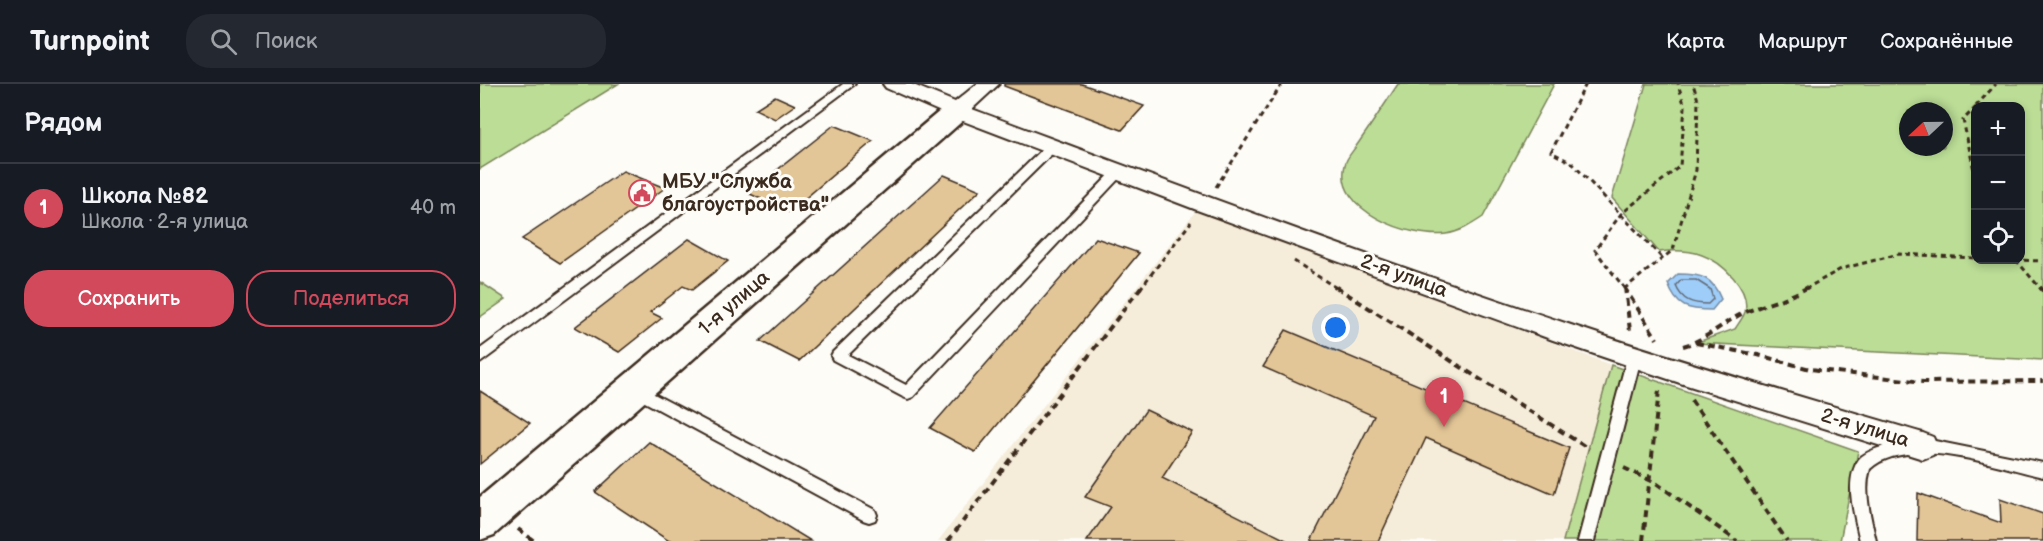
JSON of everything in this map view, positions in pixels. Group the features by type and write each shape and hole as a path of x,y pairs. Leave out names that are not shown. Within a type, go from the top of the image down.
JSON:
{"street":[{"name":"2-я улица","path":"892,84 957,111 1205,204 1634,358 1923,446"},
{"name":"1-я улица","path":"480,522 989,84"}],"lane":[{"path":"480,357 850,84"},
{"path":"1053,146 838,356 908,393 1120,171"},
{"path":"1586,541 1634,358"},
{"path":"634,389 869,515"},
{"path":"1868,541 1861,509 1860,479 1864,465 1872,458 1893,450 1923,446 2043,470"}],"path":[{"path":"948,541 1205,204 1282,84"},
{"path":"1586,84 1551,152 1572,163 1662,259"},
{"path":"1678,84 1685,107 1680,166 1621,214 1595,250 1624,288 1664,351 1666,368 1787,541"},
{"path":"1624,288 1673,250 1695,170 1698,100 1693,84"},
{"path":"1980,102 1996,84"},
{"path":"1971,112 1963,120 1971,156"},
{"path":"1643,541 1666,368 1672,349 1695,343 1745,312 1789,298 1840,269 1899,254 1971,258"},
{"path":"1285,255 1606,460 1650,480 1737,541"},
{"path":"2025,260 2043,261"},
{"path":"2019,264 2043,291"},
{"path":"1624,288 1634,358"},
{"path":"1695,343 1758,355 1810,369 1923,382 2043,381"}],"shaded area":[{"path":"1198,208 1611,365 1563,541 938,541"}],"green space":[{"path":"480,84 618,84 480,169"},
{"path":"1398,84 1554,84 1483,217 1461,230 1446,234 1414,232 1378,219 1362,208 1351,196 1344,181 1347,160"},
{"path":"1646,84 2043,84 2043,360 1695,343 1735,329 1745,312 1744,294 1726,270 1702,255 1681,251 1659,252 1612,198"},
{"path":"480,282 506,299 480,317"},
{"path":"1611,365 1858,451 1840,541 1563,541"}],"water":[{"path":"1678,274 1705,278 1714,286 1721,299 1712,310 1684,306 1675,298 1668,284"}],"building":[{"path":"1004,84 1082,84 1144,106 1122,130 1004,86"},
{"path":"775,96 795,105 775,119 755,109"},
{"path":"834,125 873,141 789,212 748,193"},
{"path":"623,171 665,188 560,263 522,239"},
{"path":"944,175 980,190 799,361 760,341"},
{"path":"1096,238 1139,253 975,452 930,428"},
{"path":"689,239 728,261 692,290 683,286 650,312 662,318 619,352 575,327"},
{"path":"1286,330 1569,448 1554,494 1426,438 1378,541 1311,541 1374,416 1263,367"},
{"path":"480,391 530,423 480,464"},
{"path":"1146,410 1192,432 1162,478 1288,541 1087,541 1111,507 1085,497"},
{"path":"649,442 811,541 669,541 595,492"},
{"path":"1918,493 2001,523 2000,499 2043,514 2043,541 1917,541"}],"place":[{"name":"МБУ \"Служба благоустройства\"","path":"642,193"},
{"name":"Школа №82","path":"1444,427"}]}
